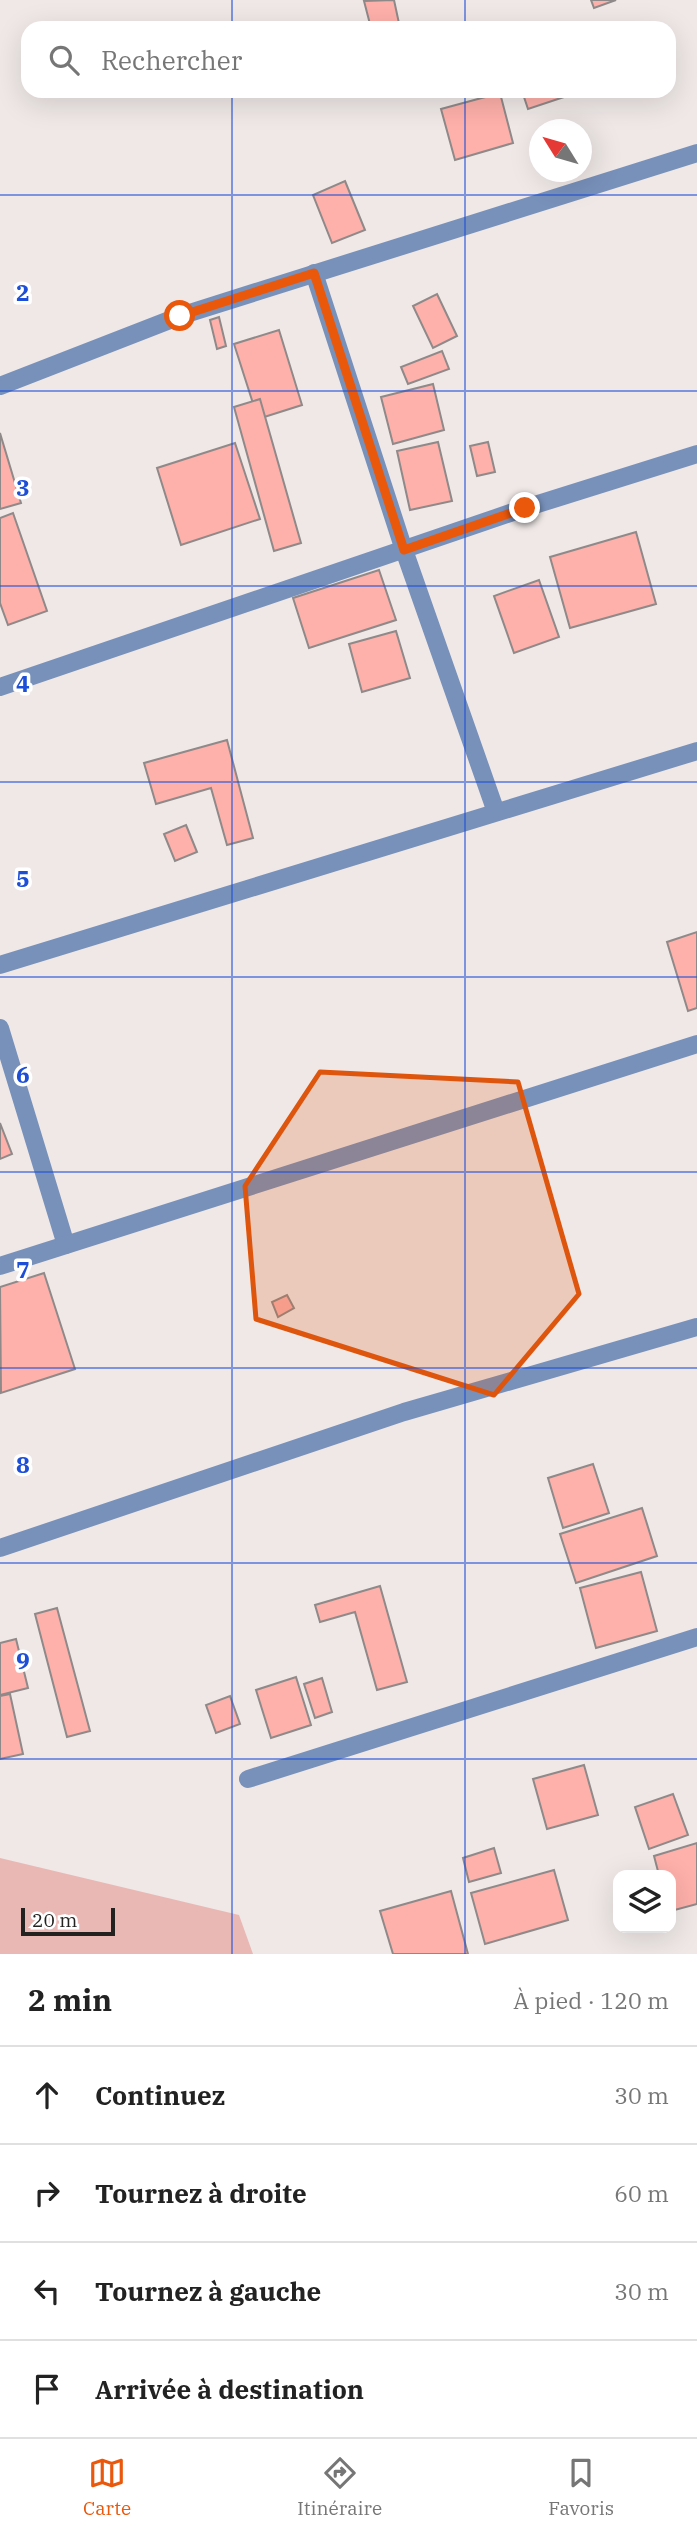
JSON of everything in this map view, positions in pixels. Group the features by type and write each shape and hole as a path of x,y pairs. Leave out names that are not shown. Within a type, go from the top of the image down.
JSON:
{"street":[{"path":"0,386 180,316 697,153"},
{"path":"314,273 404,550 496,812"},
{"path":"0,687 697,454"},
{"path":"0,965 697,751"},
{"path":"0,1028 66,1245"},
{"path":"0,1266 697,1044"},
{"path":"0,1548 404,1412 697,1326"},
{"path":"248,1779 697,1637"}],"highlighted area":[{"path":"320,1072 518,1082 579,1294 494,1395 256,1319 245,1186"}],"shaded area":[{"path":"0,1858 239,1915 253,1954 0,1954"}],"building":[{"path":"394,0 398,21 369,21 364,1"},
{"path":"591,0 616,0 594,8"},
{"path":"482,98 501,98 513,143 455,160 441,109"},
{"path":"524,98 561,98 528,109"},
{"path":"345,181 365,230 332,243 313,195"},
{"path":"437,294 457,336 433,348 413,306"},
{"path":"219,317 226,346 217,349 210,320"},
{"path":"279,330 302,405 258,419 234,344"},
{"path":"442,351 449,369 408,384 401,367"},
{"path":"433,384 444,430 393,444 381,397"},
{"path":"260,399 301,543 274,551 234,407"},
{"path":"0,433 21,503 0,509"},
{"path":"438,442 452,501 410,510 397,451"},
{"path":"488,442 495,472 477,476 470,446"},
{"path":"235,443 260,519 181,545 157,468"},
{"path":"13,513 47,611 8,625 0,603 0,518"},
{"path":"636,532 656,604 570,628 550,557"},
{"path":"379,570 396,620 309,648 293,598"},
{"path":"539,580 559,637 514,653 494,596"},
{"path":"396,631 410,678 362,692 349,644"},
{"path":"227,740 253,838 227,845 211,788 156,804 144,763"},
{"path":"186,825 197,852 175,861 164,834"},
{"path":"697,932 697,1008 688,1011 667,942"},
{"path":"0,1123 12,1154 0,1159"},
{"path":"44,1273 75,1369 1,1393 0,1287"},
{"path":"287,1295 294,1308 278,1317 272,1302"},
{"path":"593,1464 609,1513 563,1528 548,1478"},
{"path":"642,1508 657,1556 576,1583 560,1534"},
{"path":"641,1572 657,1631 596,1648 580,1588"},
{"path":"380,1586 407,1682 377,1690 355,1612 320,1622 315,1605"},
{"path":"57,1608 90,1731 67,1737 35,1614"},
{"path":"16,1639 28,1688 0,1695 0,1643"},
{"path":"296,1677 311,1725 271,1738 256,1690"},
{"path":"322,1678 332,1712 315,1718 304,1684"},
{"path":"10,1694 23,1754 0,1759 0,1696"},
{"path":"230,1696 240,1724 216,1733 206,1705"},
{"path":"584,1765 598,1815 547,1829 533,1779"},
{"path":"673,1794 688,1835 649,1849 635,1807"},
{"path":"697,1843 697,1904 676,1910 676,1870 658,1870 654,1856"},
{"path":"494,1848 501,1873 469,1882 463,1858"},
{"path":"554,1870 568,1920 485,1944 471,1893"},
{"path":"451,1891 468,1954 393,1954 380,1911"}],"route":[{"path":"180,316 314,273 404,550 525,508"}]}
